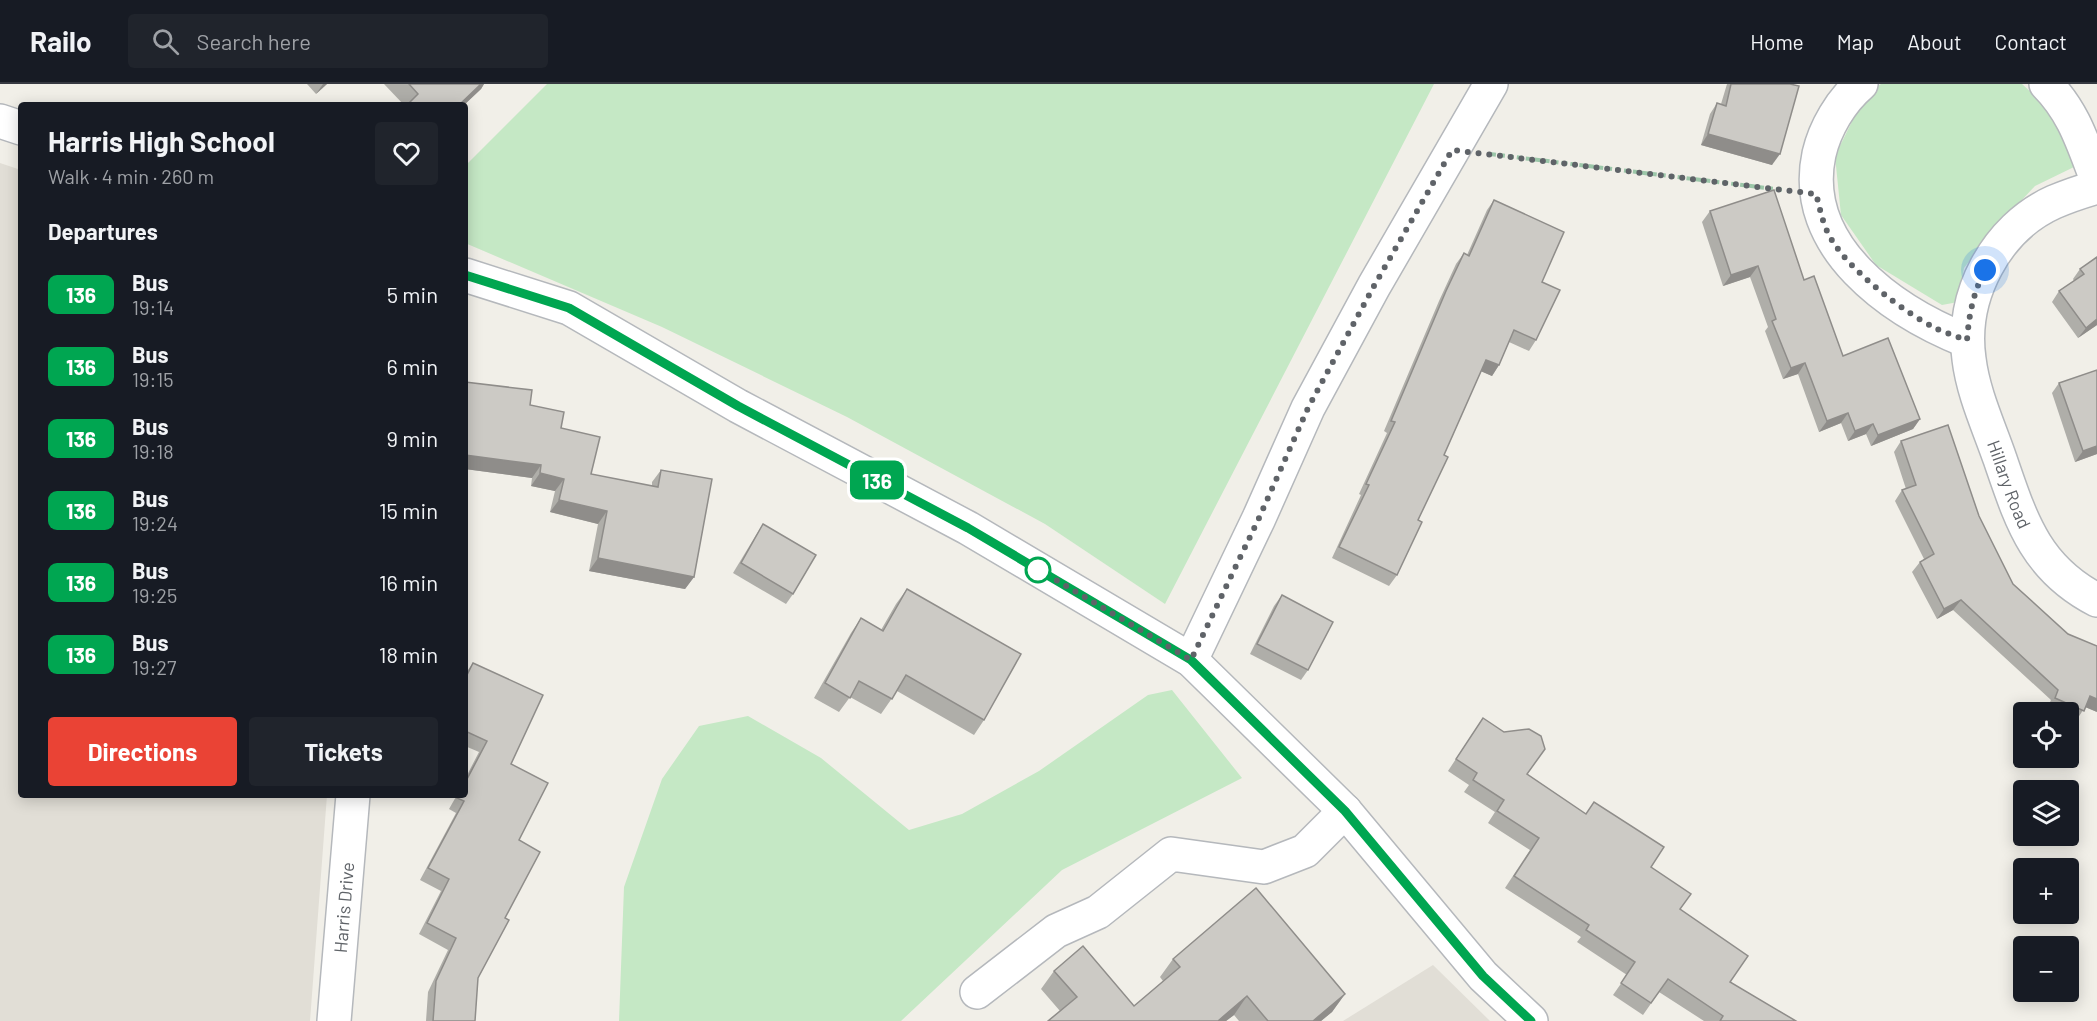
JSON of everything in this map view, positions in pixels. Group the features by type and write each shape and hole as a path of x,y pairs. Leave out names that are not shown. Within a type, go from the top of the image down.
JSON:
{"street":[{"path":"1191,660 1259,518 1308,408 1374,286 1491,84"},
{"path":"1861,84 1839,109 1828,126 1821,145 1817,165 1816,194 1829,235 1841,253 1876,287 1937,329 1967,340"},
{"path":"2046,84 2071,115 2097,180"},
{"path":"0,121 18,127"},
{"name":"Hillary Road","path":"2097,187 2053,202 2029,217 2008,235 1991,257 1978,283 1970,312 1967,340 1972,375 2018,511 2031,539 2049,564 2072,585 2097,600"},
{"path":"468,276 569,308 738,406 968,528 1191,660 1345,811 1483,976 1531,1021"},
{"name":"Harris Drive","path":"334,1021 352,798"},
{"path":"977,992 1056,931 1098,912 1171,854 1264,867 1305,851 1345,811"}],"path":[{"path":"1452,150 1816,194"}],"shaded area":[{"path":"0,163 18,169 18,798 327,798 310,1021 0,1021"},
{"path":"1433,965 1490,1021 1343,1021"}],"green space":[{"path":"547,84 1434,84 1165,604 1045,524 847,417 662,327 468,244 468,163"},
{"path":"1881,84 2022,84 2044,104 2065,135 2074,167 2035,186 1991,233 1964,268 1958,302 1942,305 1876,265 1841,215 1835,156 1865,95"},
{"path":"1172,690 1242,778 1062,870 901,1021 619,1021 624,887 662,779 699,726 748,716 821,758 909,830 962,814 1039,771 1148,695"}],"building":[{"path":"409,84 481,84 462,102 410,102 418,94"},
{"path":"1731,84 1799,86 1780,154 1708,134 1717,103 1726,106"},
{"path":"1774,190 1804,280 1814,276 1843,356 1888,338 1920,419 1878,435 1873,424 1855,431 1848,413 1827,421 1805,363 1791,368 1772,321 1776,319 1758,266 1731,275 1710,211"},
{"path":"1494,200 1564,232 1542,282 1560,290 1536,340 1514,330 1499,365 1486,360 1444,455 1448,457 1418,520 1422,522 1397,575 1339,547 1369,485 1366,484 1395,422 1391,421 1446,291 1464,253 1469,256"},
{"path":"2097,257 2097,319 2086,328 2059,291 2084,274 2080,269"},
{"path":"2097,370 2097,446 2083,451 2059,383"},
{"path":"468,382 532,390 530,405 564,412 561,428 600,437 591,474 658,487 661,470 712,479 694,577 598,558 607,511 559,500 564,479 540,473 541,465 468,455"},
{"path":"1948,425 1979,516 2013,584 2068,634 2097,646 2097,699 2090,696 2084,711 2079,709 2079,702 2064,702 2055,698 2058,690 1961,600 1944,609 1920,562 1934,554 1902,490 1916,485 1901,441"},
{"path":"763,524 816,555 793,594 741,563"},
{"path":"907,589 1021,654 984,720 906,675 892,699 859,681 850,698 825,683 861,618 883,631"},
{"path":"1282,595 1333,622 1308,670 1257,644"},
{"path":"473,663 543,695 511,764 548,783 519,840 540,852 505,918 509,920 478,978 475,1021 433,1021 436,981 456,938 427,923 449,879 428,868 464,801 457,798 468,798 468,777 487,741 468,732 468,673"},
{"path":"1483,718 1504,732 1529,729 1541,736 1545,749 1527,774 1586,814 1594,802 1664,847 1651,867 1691,894 1680,909 1748,956 1730,982 1796,1021 1720,1021 1723,1016 1668,979 1651,1003 1621,983 1635,962 1586,930 1589,925 1514,876 1539,838 1497,811 1504,800 1473,780 1477,773 1456,759"},
{"path":"1256,888 1345,994 1313,1021 1268,1021 1247,996 1218,1021 1048,1021 1077,997 1054,971 1083,946 1134,1006 1180,967 1173,959"}],"bus line":[{"name":"136","path":"468,276 569,308 738,406 968,528 1191,660 1345,811 1483,976 1531,1021"}],"route":[{"path":"1038,570 1029,564 1191,660 1259,518 1308,408 1374,286 1452,150 1816,194 1829,235 1856,269 1876,287 1916,316 1937,329 1967,340 1970,312 1978,283 1985,270"}]}
